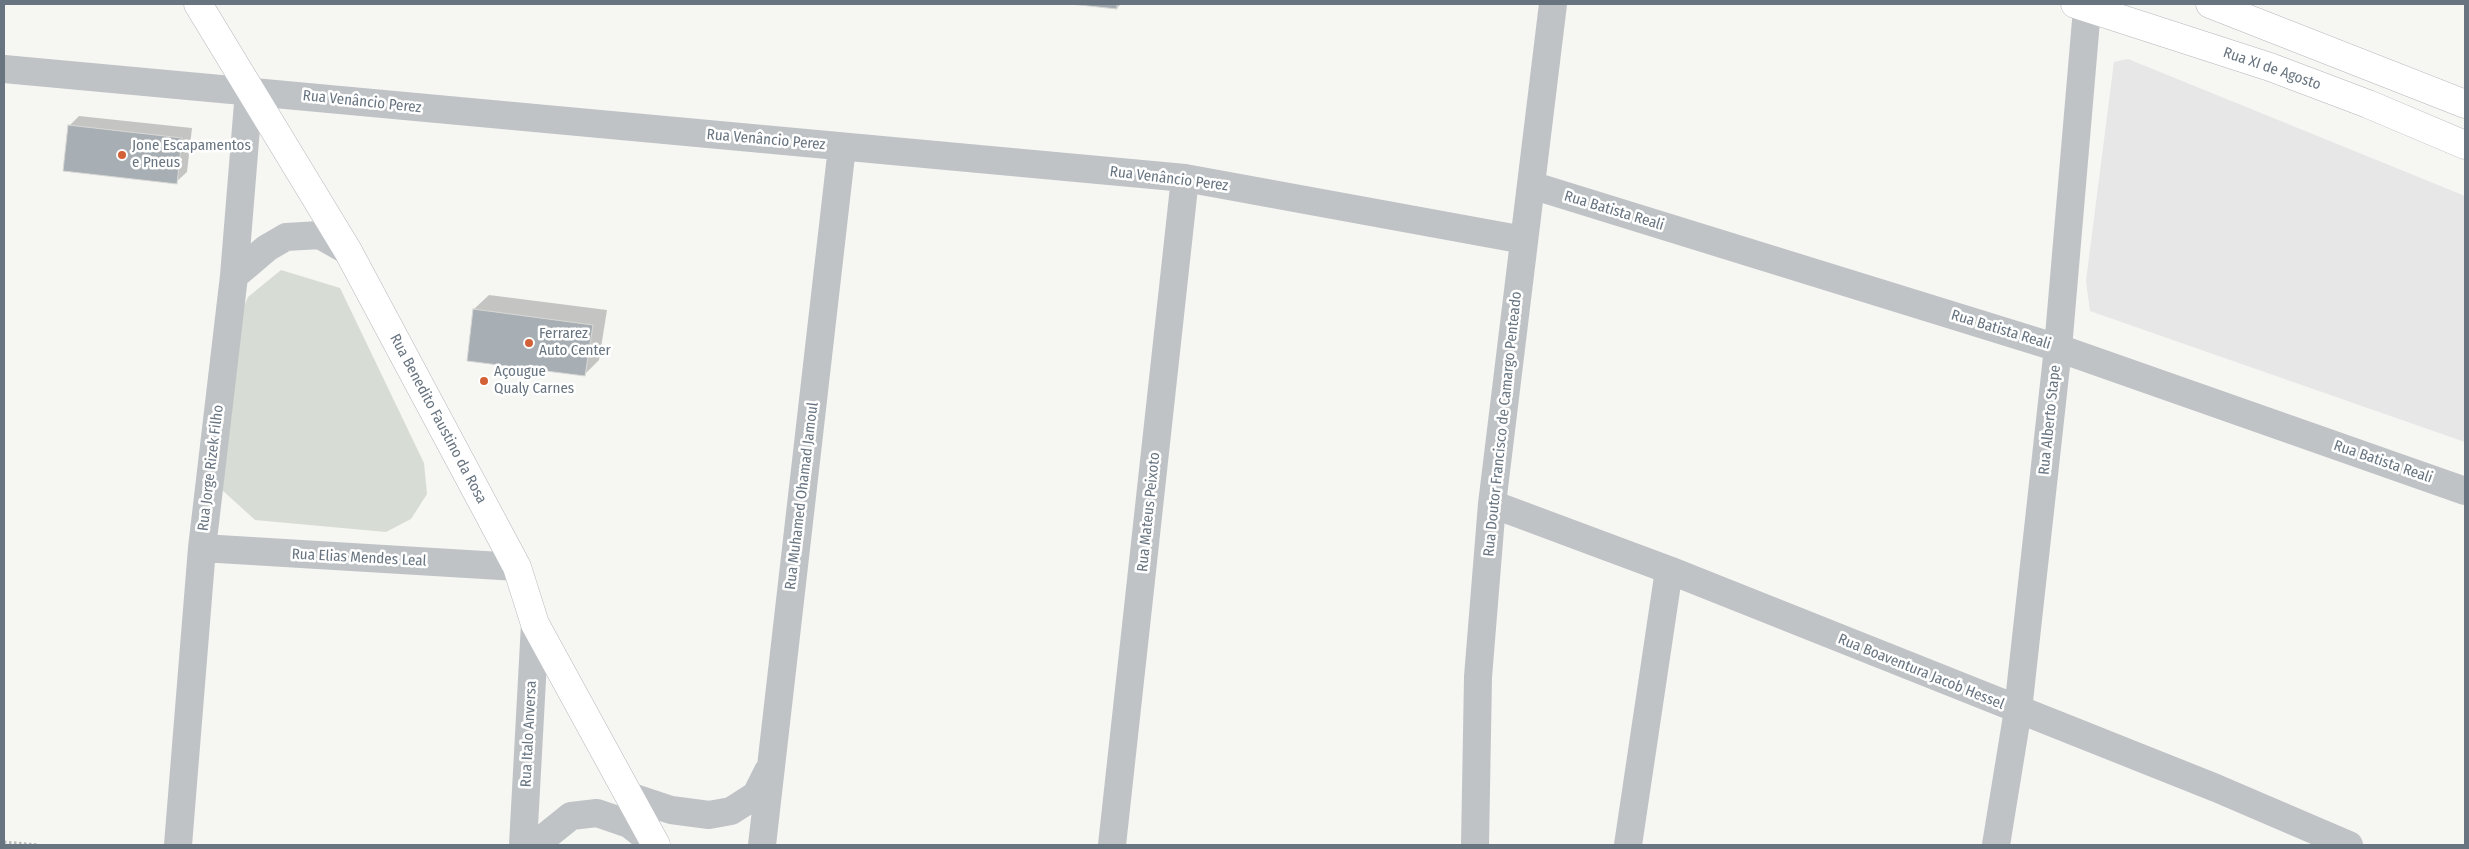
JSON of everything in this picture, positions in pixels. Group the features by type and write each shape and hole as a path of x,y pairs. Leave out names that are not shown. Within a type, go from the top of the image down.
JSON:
{"main road":[{"name":"Rua Benedito Faustino da Rosa","path":"198,4 348,251 517,567 534,624 656,845"},
{"path":"2210,4 2465,104"},
{"name":"Rua XI de Agosto","path":"2081,6 2270,67 2368,104 2465,145"}],"street":[{"name":"Rua Doutor Francisco de Camargo Penteado","path":"1474,845 1478,677 1492,504 1553,4"},
{"name":"Rua Alberto Stape","path":"1996,845 2018,710 2058,348 2081,6"},
{"name":"Rua Venâncio Perez","path":"4,69 1185,178 1524,240"},
{"name":"Rua Jorge Rizek Filho","path":"178,845 202,548 234,276 250,91"},
{"name":"Rua Muhamed Ohamad Jamoul","path":"762,845 842,147"},
{"name":"Rua Mateus Peixoto","path":"1112,845 1185,178"},
{"name":"Rua Batista Reali","path":"1531,185 2058,348 2465,491"},
{"path":"234,276 267,248 286,237 320,235 348,251"},
{"name":"Rua Boaventura Jacob Hessel","path":"1492,504 1668,570 2216,788 2349,845"},
{"name":"Rua Elias Mendes Leal","path":"202,548 517,567"},
{"path":"1628,845 1668,570"},
{"name":"Rua Italo Anversa","path":"524,845 534,624"},
{"path":"629,796 670,810 709,815 731,811 756,795 771,766"},
{"path":"535,845 571,816 597,813 629,824 656,845"}],"path":[{"path":"4,842 39,845"}],"shaded area":[{"path":"2128,59 2465,196 2465,442 2090,311 2086,281 2114,62"},
{"path":"281,270 340,288 424,463 427,494 411,519 386,532 255,520 221,489 234,328 248,297"}],"building":[{"path":"1070,4 1117,4 1117,9"},
{"name":"Jone Escapamentos e Pneus","path":"68,125 182,138 177,184 63,171"},
{"path":"473,309 593,325 585,376 467,361"}],"place":[{"name":"Jone Escapamentos e Pneus","path":"122,155"},
{"name":"Ferrarez Auto Center","path":"529,343"},
{"name":"Açougue Qualy Carnes","path":"484,381"}]}
